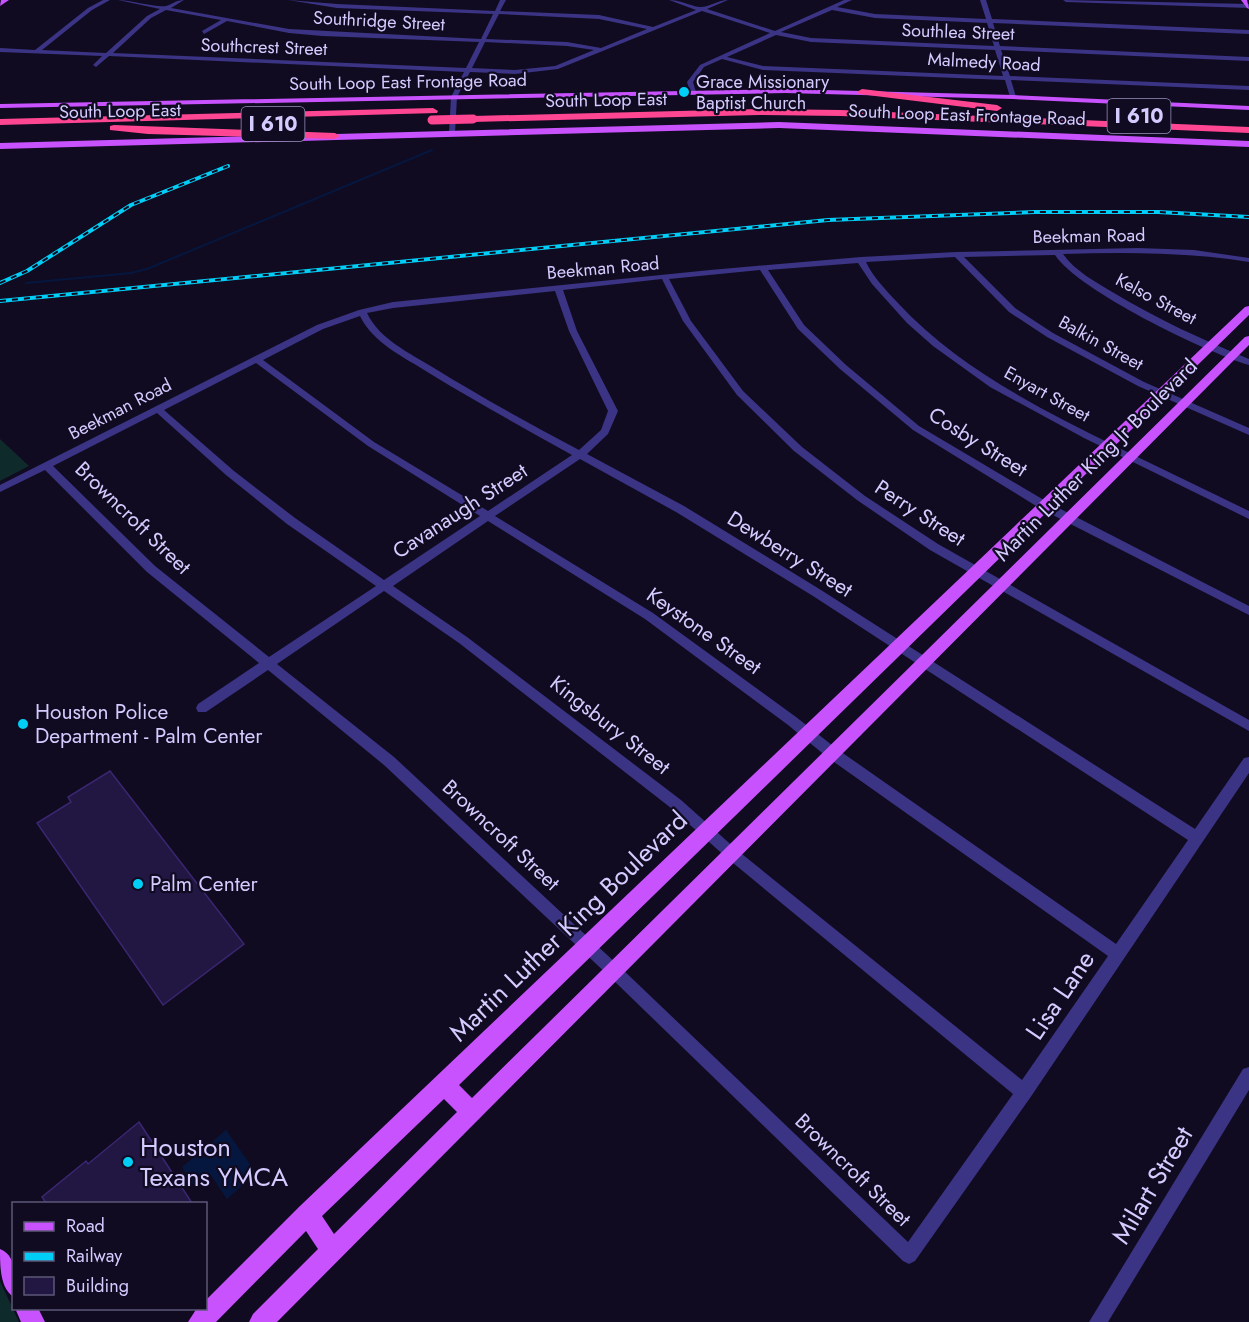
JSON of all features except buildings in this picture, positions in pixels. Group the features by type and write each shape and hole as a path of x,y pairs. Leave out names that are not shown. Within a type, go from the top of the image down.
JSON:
{"highway":[{"path":"861,92 1029,111"},
{"path":"170,117 328,100"},
{"name":"South Loop East","path":"0,131 799,104 1249,121"},
{"name":"South Loop East","path":"474,115 759,112 995,118 1249,130"},
{"name":"South Loop East","path":"0,122 170,117 432,116"},
{"path":"779,125 995,118"},
{"path":"114,128 335,136"}],"main road":[{"path":"0,4 6,0"},
{"path":"1244,0 1249,6"},
{"name":"South Loop East Frontage Road","path":"0,106 693,92 861,92 1249,108"},
{"name":"South Loop East Frontage Road","path":"0,146 779,125 1249,144"},
{"name":"Martin Luther King Jr Boulevard","path":"977,572 1249,309"},
{"name":"Martin Luther King Jr Boulevard","path":"924,662 1249,339"},
{"name":"Martin Luther King Boulevard","path":"200,1322 308,1214 977,572"},
{"path":"261,1322 924,662"},
{"path":"445,1085 471,1112"},
{"path":"308,1214 333,1252"},
{"path":"0,1260 12,1282"}],"street":[{"path":"36,52 90,9 107,0"},
{"name":"Southridge Street","path":"121,0 227,20 322,34 567,44 602,50"},
{"path":"96,65 148,17 181,0"},
{"path":"291,0 337,6 599,17 654,29"},
{"path":"452,133 454,97 503,0"},
{"name":"Southlea Street","path":"672,0 775,33 811,40 1249,59"},
{"name":"Southcrest Street","path":"0,50 527,72 556,68 725,0"},
{"path":"693,92 690,82 702,66 849,0"},
{"path":"983,0 1013,98"},
{"path":"1066,0 1249,6"},
{"path":"832,8 875,16 1249,32"},
{"path":"204,32 227,20"},
{"name":"Malmedy Road","path":"719,57 763,68 1249,88"},
{"name":"Beekman Road","path":"0,489 320,327 362,312 393,305 861,259 956,254 1181,251 1221,254 1249,260"},
{"name":"Kelso Street","path":"1057,252 1062,260 1083,278 1143,315 1249,362"},
{"name":"Balkin Street","path":"956,254 1012,310 1084,354 1249,432"},
{"name":"Enyart Street","path":"861,259 865,270 899,310 945,351 1002,389 1064,425 1249,515"},
{"name":"Cosby Street","path":"763,268 801,327 916,428 1045,506 1249,611"},
{"name":"Perry Street","path":"665,278 687,321 740,393 798,449 861,498 934,547 1249,726"},
{"name":"Cavanaugh Street","path":"202,708 601,438 609,427 613,411 573,331 558,288"},
{"name":"Dewberry Street","path":"362,312 369,326 388,344 474,397 680,509 900,646 1197,838"},
{"name":"Keystone Street","path":"256,359 371,444 649,616 832,753 1117,953"},
{"name":"Kingsbury Street","path":"157,408 230,473 291,522 472,647 676,804 732,854 1024,1092"},
{"name":"Browncroft Street","path":"46,465 151,569 389,761 587,948 614,970 909,1255"},
{"name":"Lisa Lane","path":"909,1255 1024,1092 1249,762"},
{"name":"Milart Street","path":"1098,1322 1249,1075"}],"green space":[{"path":"0,439 29,466 0,481"},
{"path":"0,1281 19,1322 0,1322"}],"water":[{"path":"226,1130 256,1173 227,1199 211,1175 195,1188 182,1167"}],"waterway":[{"path":"26,283 131,273 147,269 432,150"}],"railway":[{"path":"0,283 27,271 131,205 228,166"},
{"path":"0,301 828,220 1035,212 1158,212 1249,217"}],"place":[{"name":"Grace Missionary Baptist Church","path":"684,92"},
{"name":"Houston Police Department - Palm Center","path":"23,724"},
{"name":"Palm Center","path":"138,884"},
{"name":"Houston Texans YMCA","path":"128,1162"}]}
